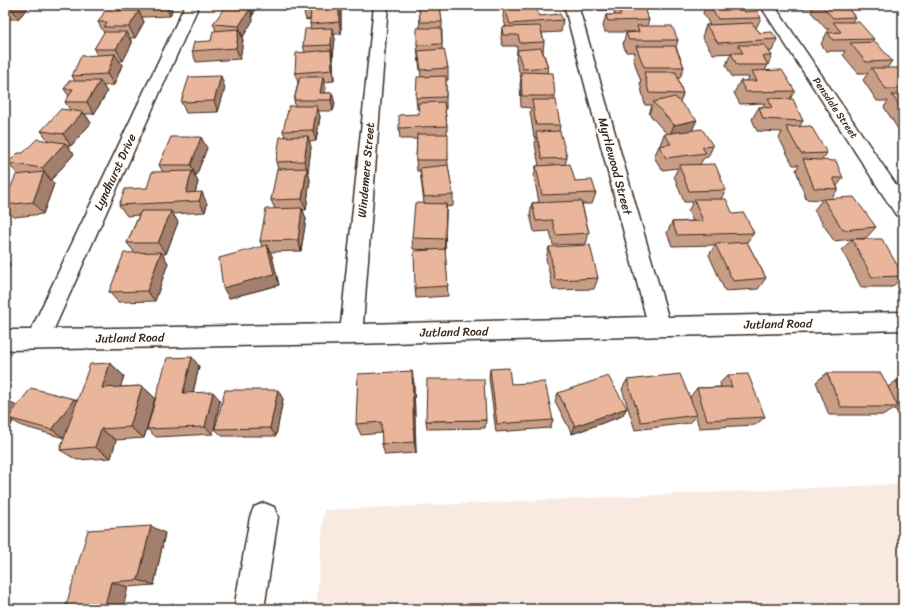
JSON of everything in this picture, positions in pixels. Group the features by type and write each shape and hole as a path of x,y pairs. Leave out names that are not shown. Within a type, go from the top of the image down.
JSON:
{"street":[{"name":"Lyndhurst Drive","path":"38,339 192,5"},
{"name":"Windemere Street","path":"351,334 381,5"},
{"name":"Myrtlewood Street","path":"571,5 660,327"},
{"name":"Pensdale Street","path":"767,5 903,210"},
{"name":"Jutland Road","path":"5,340 351,334 903,321"},
{"path":"249,609 264,517"}],"shaded area":[{"path":"903,484 903,609 316,609 324,510"}],"building":[{"path":"5,5 13,5 11,7 5,7"},
{"path":"118,5 153,5 117,7"},
{"path":"304,5 339,5 339,22 310,24 311,8 303,8"},
{"path":"504,5 535,5 539,16 560,14 563,20 510,24"},
{"path":"617,5 642,5 649,20 608,21 606,15 621,15"},
{"path":"709,5 741,5 745,12 757,11 761,18 718,19"},
{"path":"821,5 845,5 855,17 833,18"},
{"path":"419,6 440,6 442,22 420,22"},
{"path":"225,7 250,9 239,26 213,24"},
{"path":"105,11 139,11 129,27 104,27 107,22 98,22"},
{"path":"833,22 859,22 874,39 833,40 828,33 841,32"},
{"path":"752,23 760,33 772,32 777,39 718,43 706,25"},
{"path":"540,26 544,42 520,43 518,35 503,35 502,27"},
{"path":"637,26 672,26 678,40 629,40 626,33 639,32"},
{"path":"332,28 331,45 303,46 305,29"},
{"path":"417,28 441,28 442,44 417,45"},
{"path":"239,29 236,48 192,51 194,42 211,41 213,31"},
{"path":"104,32 126,32 116,49 94,49"},
{"path":"876,42 892,61 866,62 850,43"},
{"path":"738,45 765,45 772,56 763,56 768,65 737,65 731,53 743,53"},
{"path":"636,46 675,46 684,67 644,67"},
{"path":"541,48 548,67 523,69 517,50"},
{"path":"444,49 448,68 421,70 418,51"},
{"path":"331,50 332,70 295,73 296,53"},
{"path":"115,54 107,74 72,76 81,56"},
{"path":"871,68 898,68 903,75 903,89 886,89"},
{"path":"782,70 795,91 746,92 740,81 757,81 752,71"},
{"path":"521,72 553,73 555,96 522,96"},
{"path":"644,72 676,72 683,94 649,93"},
{"path":"221,76 214,101 181,102 189,77"},
{"path":"446,76 446,97 416,98 417,77"},
{"path":"300,77 323,77 320,93 332,93 331,100 294,100"},
{"path":"69,81 100,81 87,102 65,102 73,89 64,89"},
{"path":"892,95 903,95 903,111"},
{"path":"675,97 697,120 674,125 653,102"},
{"path":"768,98 793,99 803,121 763,119 759,107 772,108"},
{"path":"532,100 556,100 560,125 536,125"},
{"path":"444,102 447,126 399,128 399,115 419,114 418,103"},
{"path":"289,106 317,106 313,130 283,131"},
{"path":"61,109 83,112 63,134 41,131"},
{"path":"811,126 827,153 801,154 786,127"},
{"path":"702,129 713,146 702,147 706,153 666,158 659,146 671,144 664,134"},
{"path":"560,131 567,158 542,159 536,132"},
{"path":"417,134 448,134 448,160 416,160"},
{"path":"308,136 304,161 276,162 280,137"},
{"path":"171,137 201,137 191,165 159,165"},
{"path":"37,139 65,143 42,168 8,163 18,153 23,153"},
{"path":"803,159 836,161 843,178 833,178 838,189 814,188"},
{"path":"570,164 575,181 592,180 596,193 542,195 536,166"},
{"path":"715,164 726,190 689,191 679,165"},
{"path":"448,165 453,195 424,197 420,168"},
{"path":"307,168 302,199 271,200 277,169"},
{"path":"192,171 186,193 202,192 199,201 119,205 125,189 147,188 152,172"},
{"path":"44,172 33,202 5,205 5,201 16,175"},
{"path":"854,197 876,227 843,230 823,199"},
{"path":"694,199 726,199 733,214 744,213 754,233 677,235 672,222 703,221"},
{"path":"581,201 589,233 556,235 552,220 536,221 532,203"},
{"path":"415,203 446,204 445,239 412,238"},
{"path":"302,208 298,240 260,241 266,209"},
{"path":"141,211 171,211 158,243 127,243"},
{"path":"852,239 882,239 903,276 872,277"},
{"path":"747,242 766,278 733,281 715,244"},
{"path":"267,245 274,274 223,288 219,258"},
{"path":"590,245 598,278 555,280 549,247"},
{"path":"445,249 448,286 415,288 414,251"},
{"path":"161,252 147,291 109,292 124,253"},
{"path":"192,357 183,393 213,392 205,427 147,429 167,358"},
{"path":"110,363 102,388 142,386 130,427 101,429 95,447 60,450 90,364"},
{"path":"509,368 511,384 545,382 553,420 497,424 490,369"},
{"path":"412,371 414,442 382,444 381,422 356,424 358,374"},
{"path":"827,373 881,373 898,407 841,407"},
{"path":"680,374 697,415 641,422 627,380"},
{"path":"748,374 765,417 707,420 697,388 732,387 728,375"},
{"path":"608,376 627,408 575,426 558,393"},
{"path":"427,379 484,379 486,420 426,421"},
{"path":"903,380 903,393 896,381"},
{"path":"31,388 74,399 52,430 8,418"},
{"path":"225,390 278,390 270,428 215,429"},
{"path":"151,526 138,580 111,582 104,609 65,609 88,530"}]}
